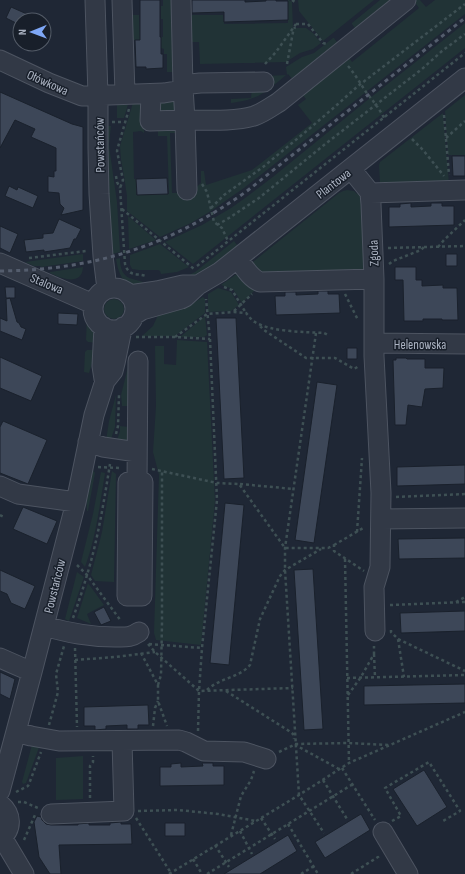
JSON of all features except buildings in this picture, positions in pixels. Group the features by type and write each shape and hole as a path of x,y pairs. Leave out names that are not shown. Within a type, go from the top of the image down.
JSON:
{"street":[{"name":"Powstańców","path":"95,0 98,148 103,259 107,289"},
{"path":"122,0 128,100"},
{"path":"181,0 186,190"},
{"path":"151,94 150,121 219,120 254,116 279,102 406,0"},
{"name":"Ołówkowa","path":"0,60 79,96 98,96 128,100 151,94 171,92 191,84 265,73"},
{"name":"Plantowa","path":"130,326 142,310 180,299 202,289 220,272 465,78"},
{"path":"351,169 370,193 457,186"},
{"name":"Zgoda","path":"370,193 381,519 380,567 374,587 376,631"},
{"path":"238,259 249,274 256,280 262,282 374,279"},
{"name":"Stalowa","path":"0,263 94,304"},
{"path":"0,279 31,277"},
{"name":"Plantowa","path":"129,295 183,285 202,289"},
{"path":"115,288 119,288 129,295 134,304 130,326 113,329 104,327 98,322 93,311 97,296 107,289 115,288"},
{"name":"Powstańców","path":"8,792 16,732 76,502 94,416 111,386 121,334 130,326"},
{"name":"Powstańców","path":"104,327 102,366 111,386"},
{"name":"Helenowska","path":"375,343 465,344"},
{"path":"137,468 128,482 127,596 142,596 143,482 137,468 138,361"},
{"path":"88,442 103,447 112,448 137,468"},
{"path":"0,486 18,494 76,502"},
{"path":"381,519 465,518"},
{"path":"44,626 68,633 99,637 132,636 144,638"},
{"path":"0,658 32,672"},
{"path":"16,732 59,742 183,740 204,751 244,752 262,758"},
{"path":"45,811 128,811 122,740"},
{"path":"9,803 6,809 10,820 9,828 1,838 24,874"},
{"path":"385,828 408,874"}],"path":[{"path":"228,241 222,228 214,222 211,209 224,195 263,167 361,84 465,4"},
{"path":"296,24 308,24 323,43"},
{"path":"287,64 296,24"},
{"path":"265,73 276,52 296,24"},
{"path":"217,224 229,218 259,198 465,34"},
{"path":"122,209 194,268 465,53"},
{"path":"345,62 377,104 384,118"},
{"path":"128,100 118,147 119,164 123,180 120,188 126,267 130,273 150,278"},
{"path":"444,108 446,138 457,186"},
{"path":"446,138 465,121"},
{"path":"409,136 423,150 446,178"},
{"path":"438,247 465,220"},
{"path":"386,248 465,246"},
{"path":"387,265 393,261 421,250 424,247"},
{"path":"23,259 86,251"},
{"path":"340,280 360,326"},
{"path":"234,312 260,286 262,282"},
{"path":"218,286 232,290 253,322 271,329 324,333 328,335"},
{"path":"197,748 202,648 217,500 210,339 202,289"},
{"path":"175,337 207,314 234,312 246,313"},
{"path":"260,325 264,330 306,358 335,358 354,369 360,366 361,373"},
{"path":"130,326 175,337 210,339"},
{"path":"316,333 285,548 285,570 299,795 324,833"},
{"path":"72,620 87,575 102,512 112,448 118,426 119,395 111,386"},
{"path":"357,532 362,456"},
{"path":"92,466 152,469 217,483 294,489"},
{"path":"161,740 168,727 158,701 158,684 161,675 162,623 162,471"},
{"path":"240,484 285,548"},
{"path":"396,497 465,494"},
{"path":"0,515 4,516"},
{"path":"285,548 328,548 381,519"},
{"path":"334,545 334,551 366,573 377,577"},
{"path":"206,691 220,681 245,670 250,665 260,620 280,576 285,570 322,548"},
{"path":"345,558 349,763"},
{"path":"77,565 87,575 121,621 134,625 155,652 199,691 293,688"},
{"path":"455,603 465,597"},
{"path":"390,604 465,602"},
{"path":"375,677 374,637 376,631"},
{"path":"144,638 161,645 202,648"},
{"path":"398,639 465,671"},
{"path":"75,642 75,660 85,741 93,762 90,766 90,812"},
{"path":"8,792 29,784 45,739 58,692 56,674 65,645"},
{"path":"75,660 155,652"},
{"path":"141,653 158,684"},
{"path":"348,696 374,654"},
{"path":"347,678 465,675"},
{"path":"225,690 293,734 296,744 341,769 385,828 401,816 385,788 429,762 460,811 443,821"},
{"path":"158,701 153,718 161,740"},
{"path":"128,811 170,874 349,763 465,712"},
{"path":"231,836 241,796 262,758 296,744 348,743 389,745"},
{"path":"323,780 347,819"},
{"path":"207,874 353,784"},
{"path":"9,803 24,802 45,811 24,840"},
{"path":"128,811 178,810 218,814 256,821"},
{"path":"261,818 275,840"},
{"path":"288,824 318,874"},
{"path":"239,831 252,854"},
{"path":"215,845 229,867"},
{"path":"351,874 378,857 381,863"},
{"path":"193,859 202,874"},
{"path":"301,874 314,866"}],"shaded area":[{"path":"163,0 173,0 175,72 167,72 167,54 164,54 164,49 161,48 161,37 163,37 163,19 161,19 161,6 163,6"},
{"path":"288,0 292,2 293,28 306,28 313,33 321,43 313,49 300,53 286,62 200,64 199,42 192,42 191,40 191,15 223,15 224,24 288,23"},
{"path":"298,0 374,0 323,41 299,11"},
{"path":"380,0 396,0 357,31 352,23"},
{"path":"420,0 426,7 435,0 465,0 465,14 244,188 191,223 160,237 127,211 127,196 120,146 133,100 147,105 144,133 141,131 133,132 134,179 136,179 136,195 169,194 167,136 158,136 158,128 175,127 179,133 170,133 172,193 191,192 201,183 201,171 204,171 206,185 252,170 312,123 298,105 306,99 300,92 347,55 352,62 419,8 414,1"},
{"path":"131,15 139,15 140,40 131,40"},
{"path":"465,23 465,48 193,264 165,242 202,225 245,198"},
{"path":"333,38 339,45 294,81 288,74 287,75 286,67 302,57 314,53"},
{"path":"286,75 261,94 248,100 231,103 231,99 251,98 252,88 266,76"},
{"path":"465,95 465,155 448,155 445,111"},
{"path":"176,100 176,111 160,115 157,103"},
{"path":"117,101 129,101 124,118 117,118"},
{"path":"443,113 449,184 382,185 380,183 380,162"},
{"path":"105,126 111,126 109,144 117,202 120,252 113,254 110,230"},
{"path":"347,190 354,191 357,194 360,191 363,194 366,273 267,277 249,265 339,193"},
{"path":"128,216 156,240 129,249"},
{"path":"234,241 237,245 237,250 200,276 183,278 195,272"},
{"path":"160,244 189,267 177,272 161,274 158,270 132,269 130,265 130,255"},
{"path":"83,254 83,261 41,267 25,262"},
{"path":"120,258 120,265 124,274 129,278 141,281 145,284 130,286 127,283 120,274 118,267 116,259"},
{"path":"83,267 82,273 75,279 65,279 50,273 50,272"},
{"path":"241,271 258,287 242,303 233,289 221,285"},
{"path":"218,288 231,292 239,305 231,311 208,312 208,294"},
{"path":"203,297 205,299 205,313 175,336 142,336 153,326 158,315 191,304"},
{"path":"114,299 121,302 124,309 121,316 114,319 107,316 104,309 107,302"},
{"path":"87,315 97,333 99,343 88,342 86,340"},
{"path":"205,316 207,335 204,337 180,337"},
{"path":"177,340 207,342 215,501 201,645 156,640 154,633 159,475 153,452 156,406 155,346 164,346 164,364 176,365"},
{"path":"87,350 95,350 89,373 84,372 85,352"},
{"path":"129,363 131,406 122,406 121,395"},
{"path":"116,395 115,427 110,442 106,441 109,421"},
{"path":"120,426 129,427 130,439 127,442 116,443 120,431"},
{"path":"91,470 95,473 87,511 86,497"},
{"path":"112,471 116,474 114,582 95,581 91,575 102,532"},
{"path":"101,472 105,473 95,532 85,567 81,562 93,514"},
{"path":"77,572 84,577 69,621 65,619"},
{"path":"88,583 104,605 87,614 91,624 77,618"},
{"path":"33,741 41,742 26,783 23,784 22,782"},
{"path":"83,756 83,799 56,800 56,758"}],"railway":[{"path":"0,271 35,270 99,260 130,251 189,227 247,191 465,18"}]}
